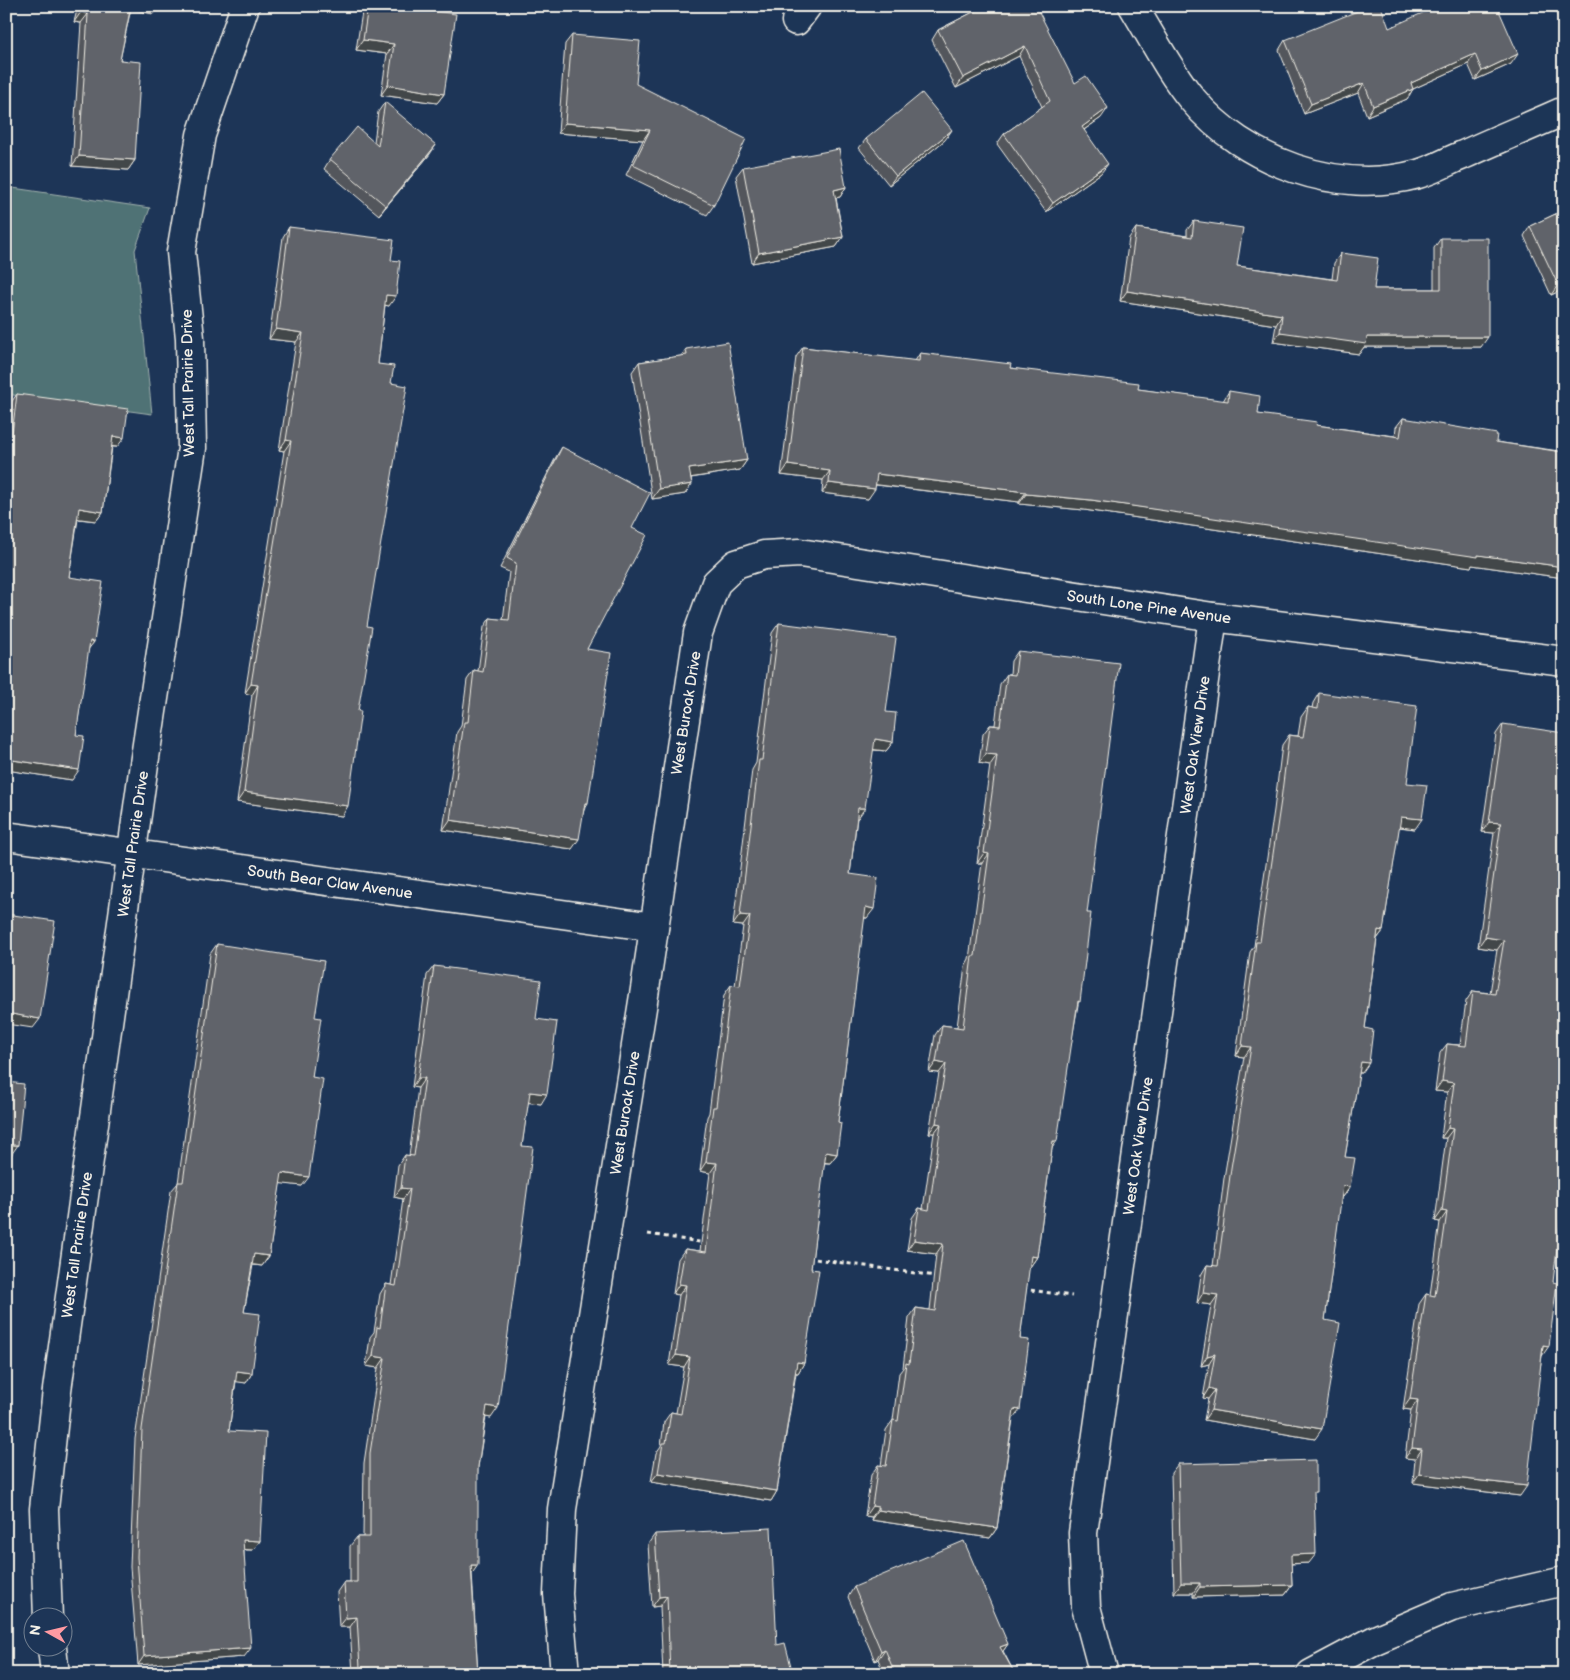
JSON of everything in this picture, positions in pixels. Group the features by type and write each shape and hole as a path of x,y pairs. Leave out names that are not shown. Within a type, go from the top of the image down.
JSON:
{"street":[{"name":"West Tall Prairie Drive","path":"48,1608 44,1509 57,1390 132,854 192,448 190,338 181,252 201,135 245,6"},
{"path":"1133,6 1168,64 1192,99 1222,129 1256,153 1295,169 1336,178 1378,180 1418,174 1564,111"},
{"name":"South Lone Pine Avenue","path":"736,564 764,555 800,554 1213,617 1564,661"},
{"name":"West Buroak Drive","path":"565,1674 558,1594 562,1509 654,927 698,633 716,583 736,564"},
{"name":"West Oak View Drive","path":"1104,1674 1086,1607 1084,1533 1213,617"},
{"name":"South Bear Claw Avenue","path":"6,836 654,927"},
{"path":"1311,1674 1375,1640 1452,1607 1564,1581"},
{"path":"53,1658 55,1674"}],"path":[{"path":"648,1234 707,1243"},
{"path":"806,1257 944,1278"},
{"path":"1013,1288 1072,1296"}],"green space":[{"path":"6,187 150,208 135,250 152,414 6,394"}],"building":[{"path":"83,6 131,6 120,60 141,62 135,160 79,156 88,14 81,12"},
{"path":"368,6 437,6 434,11 456,14 444,94 388,85 394,44 363,40"},
{"path":"985,6 1036,6 1075,83 1086,76 1108,108 1082,127 1108,164 1053,203 1004,134 1050,101 1025,46 963,78 938,30"},
{"path":"1370,6 1381,6 1389,28 1438,6 1497,6 1518,54 1482,71 1475,54 1411,83 1413,89 1373,106 1364,83 1311,104 1285,40"},
{"path":"572,35 640,41 636,84 746,139 714,205 633,165 650,130 565,123"},
{"path":"922,93 952,130 896,176 866,139"},
{"path":"385,102 436,145 386,206 330,159 357,127 378,146"},
{"path":"839,149 846,187 834,190 843,237 759,253 743,167"},
{"path":"1564,210 1564,282 1558,285 1530,226"},
{"path":"1194,221 1243,228 1237,266 1337,280 1341,253 1378,258 1374,289 1441,289 1441,238 1488,238 1488,337 1367,337 1366,344 1280,332 1282,315 1127,291 1136,228 1192,237"},
{"path":"289,227 394,240 391,260 400,261 396,296 386,295 378,364 394,366 391,383 407,386 367,626 372,627 358,711 361,711 348,806 244,792 258,685 251,684 291,441 286,440 303,333 276,329"},
{"path":"728,342 747,460 689,469 692,484 659,489 639,362 687,355 686,349"},
{"path":"803,347 919,361 920,353 1011,364 1010,368 1139,383 1138,389 1228,401 1229,391 1260,396 1258,414 1317,422 1316,425 1400,437 1403,418 1497,434 1496,442 1562,452 1564,445 1564,567 1478,555 1478,557 1091,500 1026,494 1026,492 877,474 875,489 829,483 830,471 788,465"},
{"path":"17,394 128,409 124,438 113,436 103,512 79,508 69,577 103,582 94,642 90,641 76,735 84,736 79,770 6,759 6,465 8,465"},
{"path":"562,447 650,493 632,528 647,535 587,649 611,653 588,803 585,803 579,839 450,820 464,722 468,722 474,670 483,672 490,618 509,620 516,563 507,558"},
{"path":"779,623 896,638 886,712 896,713 893,742 875,739 865,808 858,808 850,874 878,878 874,909 866,907 838,1122 841,1123 837,1154 826,1152 811,1269 819,1270 804,1363 797,1362 777,1491 658,1473 663,1443 666,1443 671,1412 681,1414 690,1357 676,1355 686,1285 679,1284 685,1249 706,1252 717,1163 706,1162 713,1107 716,1107 731,985 740,986 750,916 740,915 759,760 762,760"},
{"path":"1018,651 1119,663 1087,913 1091,913 1080,1002 1078,1001 1057,1141 1053,1141 1037,1257 1031,1256 1020,1339 1029,1340 1020,1410 1014,1409 997,1528 878,1510 878,1507 872,1506 878,1465 886,1466 893,1420 898,1421 906,1363 909,1364 916,1308 935,1311 943,1244 914,1240 919,1208 929,1210 941,1124 936,1123 946,1064 936,1062 942,1025 963,1028 972,956 975,956 989,854 984,853 997,755 986,754 990,725 1000,726 1007,674 1015,675"},
{"path":"1319,693 1417,706 1407,783 1427,785 1422,819 1401,817 1383,931 1378,930 1365,1028 1373,1030 1369,1063 1361,1062 1345,1157 1355,1158 1350,1187 1343,1186 1325,1320 1340,1323 1322,1429 1211,1410 1215,1390 1209,1388 1215,1354 1207,1356 1218,1295 1203,1293 1207,1265 1218,1266 1231,1168 1251,1047 1242,1046 1256,942 1260,942 1289,735 1303,737 1308,707 1318,709"},
{"path":"1503,724 1564,733 1564,1189 1553,1282 1557,1283 1549,1346 1543,1345 1527,1486 1419,1474 1422,1449 1412,1448 1418,1400 1410,1399 1426,1294 1435,1296 1447,1212 1442,1211 1453,1129 1448,1128 1454,1083 1442,1081 1447,1044 1466,1046 1473,991 1495,994 1504,940 1485,937 1501,823 1489,822"},
{"path":"6,914 55,921 40,1019 6,1013"},
{"path":"217,944 324,961 315,1017 321,1018 312,1077 323,1079 309,1177 282,1173 269,1256 254,1254 244,1312 260,1314 252,1373 237,1371 229,1431 266,1433 260,1541 243,1540 251,1648 144,1656 137,1557 142,1429 178,1182 183,1182"},
{"path":"434,966 541,980 536,1019 557,1022 547,1094 530,1092 522,1146 533,1147 498,1408 487,1406 478,1467 478,1565 471,1565 478,1674 371,1674 370,1668 360,1668 357,1617 346,1618 344,1582 357,1582 357,1537 370,1537 370,1453 385,1358 373,1356 377,1327 380,1328 386,1284 396,1286 410,1189 401,1188 405,1155 414,1156 425,1078 418,1078"},
{"path":"6,1082 24,1084 18,1145 11,1145 6,1195"},
{"path":"1316,1460 1316,1492 1314,1492 1316,1554 1291,1555 1292,1585 1200,1587 1200,1583 1181,1583 1178,1464"},
{"path":"771,1528 777,1645 785,1643 793,1674 670,1674 667,1596 659,1597 655,1534"},
{"path":"964,1541 1008,1644 1000,1647 1015,1674 895,1674 885,1649 881,1651 854,1587"}]}
